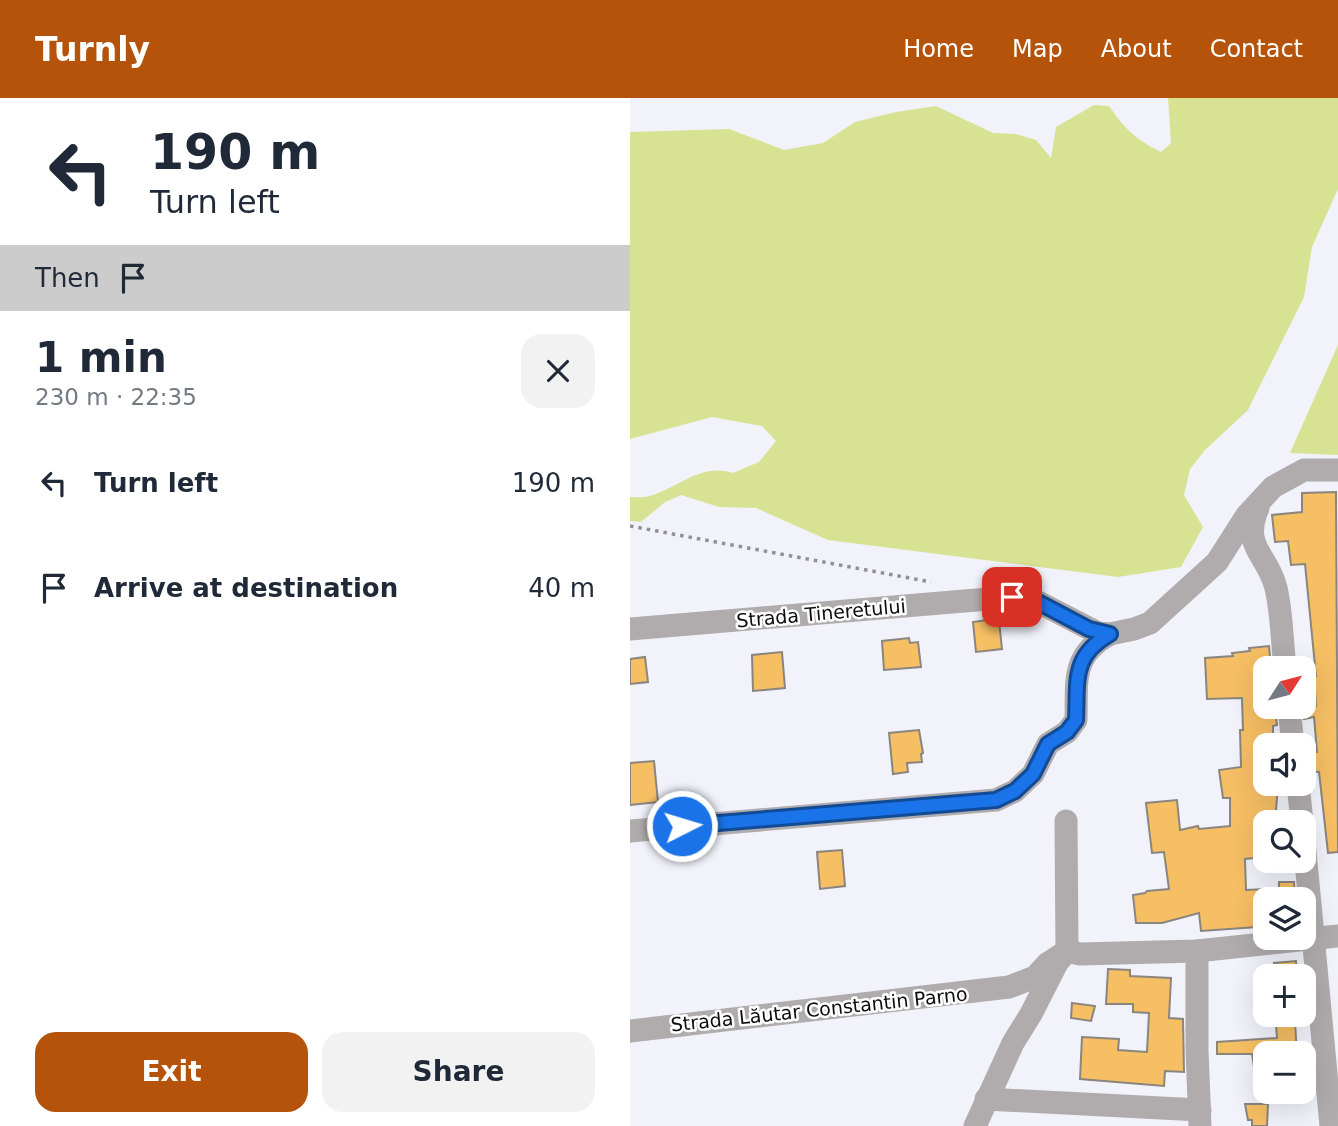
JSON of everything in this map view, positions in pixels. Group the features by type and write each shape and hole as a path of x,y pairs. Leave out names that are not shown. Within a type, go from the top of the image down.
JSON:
{"street":[{"path":"630,831 996,800 1015,791 1033,774 1048,744 1073,726 1076,720 1079,663 1095,642 1110,634 1150,623 1217,562 1247,515 1273,486 1304,470 1338,470"},
{"path":"1273,486 1259,506 1252,523 1254,543 1276,587 1284,656"},
{"path":"1217,562 1232,555 1241,555 1258,560 1266,566"},
{"name":"Strada Tineretului","path":"630,629 1012,597 1038,602 1089,629 1110,634"},
{"path":"1066,821 1074,952"},
{"path":"1316,938 1338,936"},
{"path":"975,1126 1013,1043 1057,963 1074,952 1197,951 1253,945"},
{"path":"1315,950 1331,1126"},
{"path":"986,1099 1200,1118 1197,951"},
{"name":"Strada Lăutar Constantin Parno","path":"630,1031 1009,987 1035,977 1047,964 1074,952"}],"path":[{"path":"630,526 932,582"}],"green space":[{"path":"1168,98 1338,98 1338,189 1312,247 1304,297 1248,410 1205,450 1190,469 1184,495 1203,527 1181,567 1118,577 828,540 756,508 719,507 681,495 665,502 641,522 630,521 630,497 650,496 701,473 733,473 759,462 776,441 762,426 712,417 630,439 630,132 729,129 784,150 823,143 855,122 936,106 993,133 1016,134 1036,140 1051,158 1056,127 1094,105 1109,106 1131,133 1161,152 1171,143"},
{"path":"1338,345 1338,455 1290,453"}],"building":[{"path":"1336,492 1338,852 1328,853 1319,772 1316,772 1316,656 1305,564 1291,565 1288,541 1275,542 1272,515 1302,512 1302,493"},
{"path":"999,621 1002,649 976,652 973,622"},
{"path":"909,638 910,643 918,642 921,667 884,670 882,641"},
{"path":"1269,646 1270,656 1253,656 1253,719 1276,719 1277,725 1273,726 1273,733 1253,733 1253,796 1277,796 1276,810 1253,810 1253,858 1245,859 1246,890 1253,890 1253,927 1201,931 1199,913 1162,923 1136,923 1133,895 1169,889 1164,852 1152,853 1146,803 1177,800 1180,830 1198,826 1199,829 1230,826 1230,798 1223,798 1219,770 1241,767 1242,698 1207,699 1205,658 1233,656 1232,653 1250,651 1249,648"},
{"path":"782,652 785,688 753,691 752,655"},
{"path":"645,657 648,682 630,684 630,659"},
{"path":"919,730 922,762 907,763 908,772 893,774 889,733"},
{"path":"654,761 658,802 630,805 630,763"},
{"path":"842,850 845,886 820,889 817,852"},
{"path":"1279,882 1294,882 1294,887 1279,887"},
{"path":"1296,961 1296,964 1274,964"},
{"path":"1108,969 1130,970 1130,976 1171,978 1169,1018 1183,1019 1184,1072 1165,1071 1164,1086 1080,1079 1082,1037 1119,1039 1118,1050 1147,1052 1149,1013 1133,1012 1133,1004 1106,1004"},
{"path":"1072,1003 1095,1006 1091,1021 1071,1018"},
{"path":"1276,1027 1295,1027 1296,1041 1253,1041 1253,1060 1252,1054 1217,1054 1217,1042 1277,1038"},
{"path":"1245,1104 1268,1104 1267,1126 1252,1126 1252,1120 1248,1120"}],"route":[{"path":"682,826 996,800 1015,791 1033,774 1048,744 1073,726 1076,720 1079,663 1095,642 1110,634 1098,633 1038,602 1012,597"}]}
